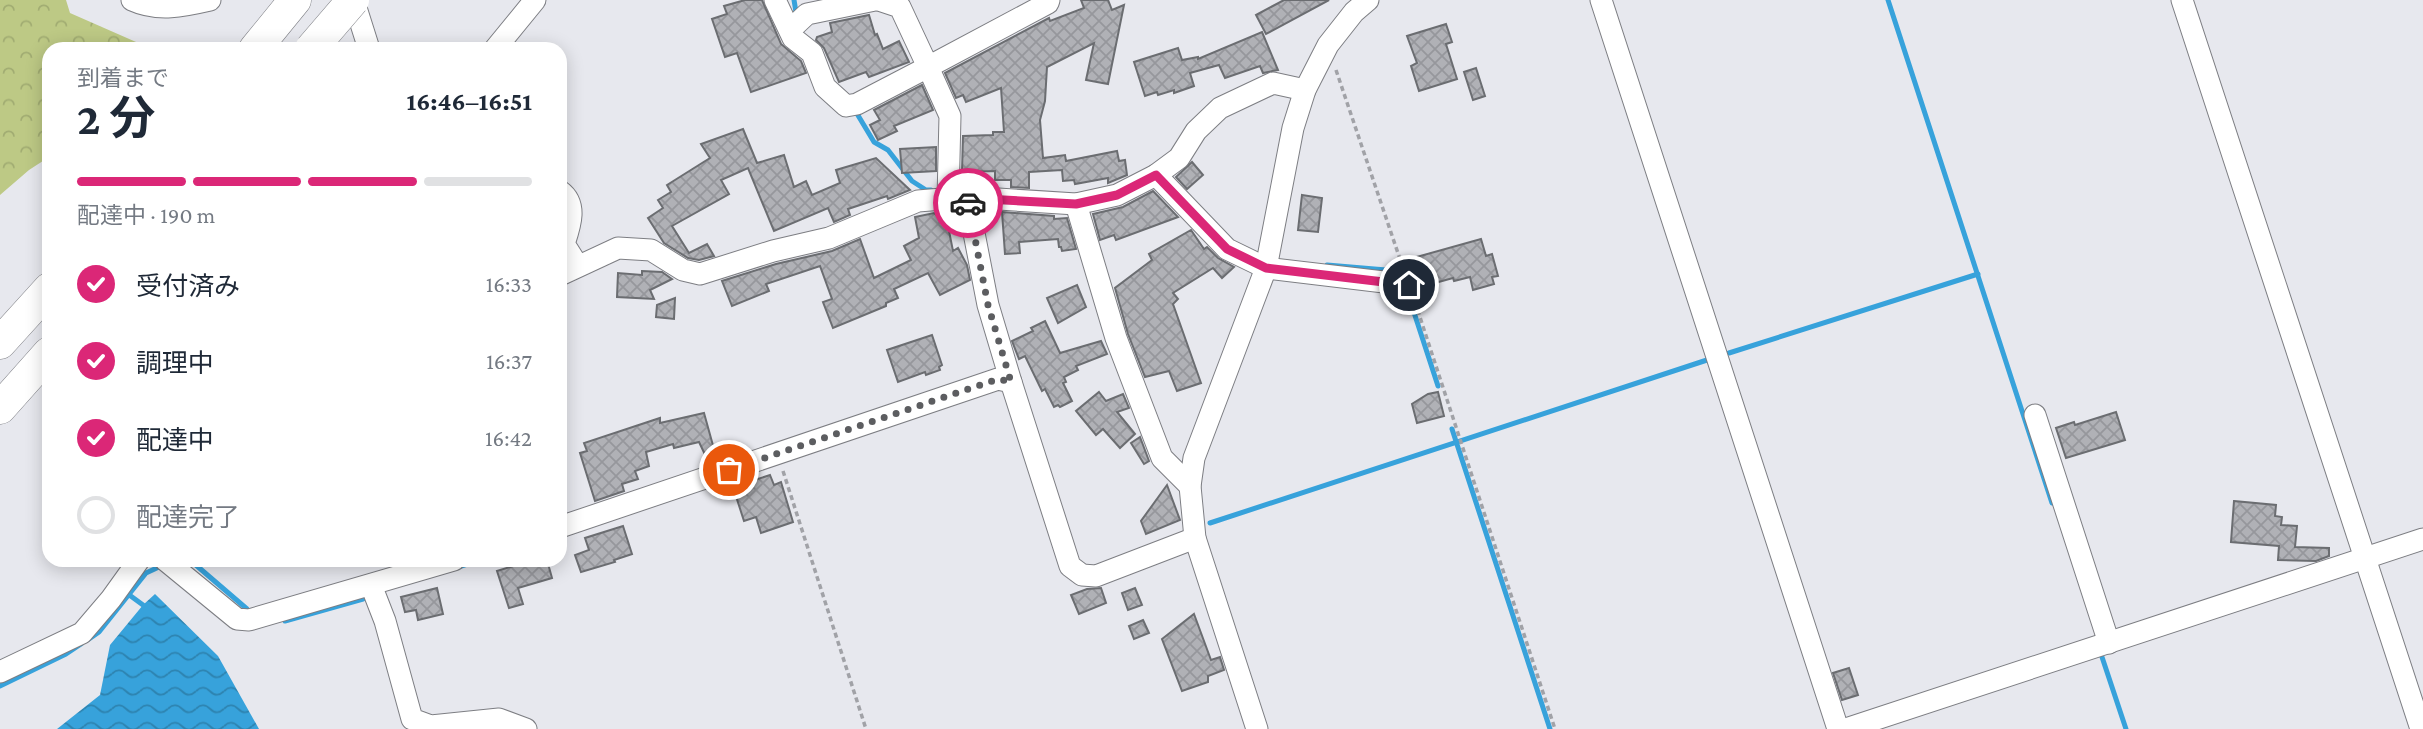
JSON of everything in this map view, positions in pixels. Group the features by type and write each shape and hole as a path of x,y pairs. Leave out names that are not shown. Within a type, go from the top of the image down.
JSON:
{"highway":[{"path":"261,42 295,0"},
{"path":"318,42 351,0"},
{"path":"0,343 42,297"},
{"path":"0,408 42,362"}],"street":[{"path":"132,0 172,8 210,0"},
{"path":"351,0 367,42"},
{"path":"505,42 535,0"},
{"path":"775,0 793,38 812,53 825,87 846,106 857,104 928,67 1048,3 1049,0"},
{"path":"790,30 807,14 877,0 900,7 950,116 958,198 1011,382 1070,566 1082,575 1096,576 1195,538"},
{"path":"1257,729 1195,538 1190,486 1194,458 1266,268 1293,128 1305,89 1328,45 1354,12 1368,0"},
{"path":"1601,0 1838,729"},
{"path":"2182,0 2421,729"},
{"path":"569,270 618,248 651,250 683,270 700,274 773,251 829,238 918,201 958,198 1076,204 1117,195 1156,175 1179,158 1196,131 1220,108 1273,83 1305,89"},
{"path":"1156,175 1227,249 1266,268 1409,285"},
{"path":"567,199 570,202 571,223 567,235"},
{"path":"1076,204 1116,338 1162,458 1190,486"},
{"path":"567,525 998,379 1011,382"},
{"path":"2035,415 2109,643"},
{"path":"1846,729 2423,539"},
{"path":"0,673 82,633 134,567"},
{"path":"174,567 237,619 249,620 430,567"},
{"path":"371,585 385,621 412,719 430,726 499,719 526,729"}],"path":[{"path":"1328,45 1555,729"},
{"path":"777,454 866,729"}],"green space":[{"path":"0,0 66,0 70,13 136,42 42,42 42,162 0,195"}],"water":[{"path":"155,594 218,656 259,729 57,729 100,695 110,645"}],"building":[{"path":"745,0 762,0 781,44 801,61 806,73 751,92 737,53 725,57 712,19 727,14 724,6"},
{"path":"1081,0 1108,0 1112,10 1124,5 1108,84 1086,80 1094,43 1047,67 1045,101 1040,120 1043,158 1065,155 1066,161 1117,151 1119,161 1125,160 1127,175 1108,183 1108,178 1075,184 1074,180 1063,181 1062,170 1029,172 1029,188 1011,187 1011,180 995,180 995,171 962,172 963,136 1004,132 1001,88 966,102 963,95 956,98 945,73 1049,18 1050,21 1084,8"},
{"path":"1284,0 1329,0 1266,34 1256,15"},
{"path":"869,15 883,49 899,41 909,62 869,77 866,72 839,82 824,48 816,40 817,37 832,32 830,23"},
{"path":"1446,24 1452,42 1446,44 1457,79 1419,91 1411,66 1417,63 1407,36"},
{"path":"1262,32 1278,70 1263,73 1260,66 1225,78 1219,65 1190,73 1194,86 1174,93 1174,90 1145,96 1134,62 1178,48 1182,60 1198,59"},
{"path":"1476,68 1485,96 1473,100 1464,72"},
{"path":"922,85 933,110 894,126 897,131 878,140 870,125 880,120 874,110"},
{"path":"743,129 757,163 784,155 794,187 806,181 812,195 840,183 836,170 876,158 910,190 888,199 887,196 848,209 850,215 834,222 828,208 774,231 748,168 721,180 729,194 672,226 689,253 707,244 714,256 699,260 688,258 664,243 648,218 663,208 658,200 671,192 667,185 710,158 701,144"},
{"path":"936,147 936,171 902,173 900,149"},
{"path":"1192,162 1203,175 1187,189 1176,177"},
{"path":"1153,191 1178,217 1116,240 1114,235 1100,240 1093,214 1123,207"},
{"path":"1302,195 1322,198 1318,232 1298,230"},
{"path":"956,211 958,217 942,220 948,226 953,251 958,248 967,265 970,280 940,295 928,273 894,289 898,298 886,303 886,306 833,328 823,302 832,299 820,266 766,284 769,291 732,306 722,281 776,264 832,251 860,239 874,278 911,260 904,246 919,238 915,217 934,213 939,217 939,213"},
{"path":"1002,212 1054,216 1054,219 1067,218 1076,249 1062,251 1058,239 1019,242 1020,253 1005,254"},
{"path":"1191,230 1204,249 1207,247 1218,258 1234,267 1222,278 1213,268 1173,293 1178,299 1173,304 1201,383 1177,391 1169,371 1145,377 1128,334 1115,288 1152,260 1149,254"},
{"path":"1481,239 1486,256 1492,254 1498,276 1492,277 1494,284 1473,290 1470,277 1435,283 1434,279 1422,283 1413,258"},
{"path":"642,271 662,272 672,279 650,290 654,299 617,297 618,273 642,275"},
{"path":"1077,285 1086,307 1058,323 1047,298"},
{"path":"675,298 674,319 656,317 657,305"},
{"path":"1045,321 1060,353 1101,341 1107,354 1076,366 1078,370 1064,377 1066,382 1063,383 1072,401 1060,407 1054,407 1045,389 1042,391 1025,356 1019,359 1012,341 1033,331 1031,328"},
{"path":"932,335 942,365 940,370 926,375 925,372 898,382 887,350"},
{"path":"1099,392 1106,401 1123,394 1129,408 1117,412 1135,434 1120,448 1103,429 1096,435 1076,411"},
{"path":"1438,392 1444,416 1417,423 1412,404 1428,394"},
{"path":"2116,412 2125,440 2066,458 2056,428"},
{"path":"704,413 717,460 709,463 699,442 674,448 673,444 646,452 649,466 635,471 638,479 622,484 624,491 595,501 580,453 587,451 584,443 660,418 660,423"},
{"path":"1140,437 1149,461 1144,464 1131,443"},
{"path":"770,475 774,485 781,482 793,522 761,533 756,517 744,521 733,487"},
{"path":"1167,485 1180,520 1146,534 1141,521"},
{"path":"2234,501 2276,505 2275,516 2282,517 2281,525 2297,526 2295,547 2329,548 2329,556 2316,561 2278,560 2279,546 2231,542"},
{"path":"623,526 632,554 581,572 575,555 589,550 585,538"},
{"path":"510,567 549,567 552,578 518,588 523,604 509,608 497,571"},
{"path":"437,588 443,614 418,620 416,610 405,612 401,597"},
{"path":"1101,588 1106,603 1079,614 1071,595 1087,589"},
{"path":"1135,588 1142,605 1128,610 1122,593"},
{"path":"1194,614 1211,660 1220,657 1224,670 1208,676 1208,682 1182,691 1162,639"},
{"path":"1143,620 1149,633 1134,639 1129,626"},
{"path":"1849,668 1858,695 1842,700 1833,673"}],"waterway":[{"path":"794,0 796,12"},
{"path":"1888,0 2052,503"},
{"path":"856,112 874,142 888,150 912,181 926,190 931,190"},
{"path":"1327,265 1398,271"},
{"path":"1729,353 1978,274"},
{"path":"1407,291 1438,386"},
{"path":"1210,523 1707,360"},
{"path":"1452,429 1550,729"},
{"path":"89,639 99,632 146,573 159,567"},
{"path":"198,567 247,609"},
{"path":"128,594 143,605"},
{"path":"285,621 363,599"},
{"path":"0,686 81,644"},
{"path":"2102,657 2126,729"}],"way so far":[{"path":"729,470 998,379 1011,382 988,305 968,203"}],"route":[{"path":"968,203 967,198 1076,204 1117,195 1156,175 1227,249 1266,268 1409,285"}]}
